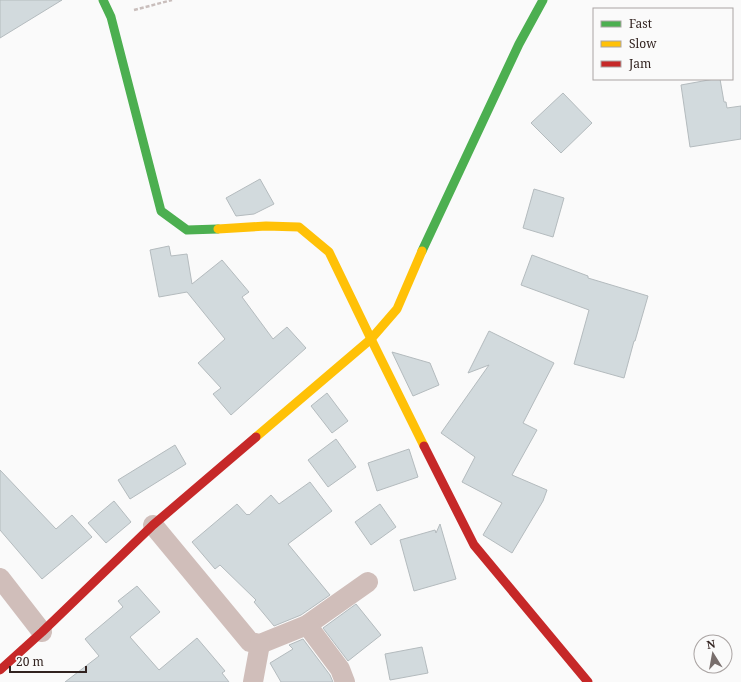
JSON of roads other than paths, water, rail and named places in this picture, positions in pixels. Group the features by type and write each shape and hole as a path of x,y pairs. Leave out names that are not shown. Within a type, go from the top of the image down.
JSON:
{"street":[{"path":"103,0 111,17 161,211 187,230 266,226 299,227 329,252 474,545 588,682"},
{"path":"0,670 153,526 371,339 397,309 519,44 543,0"},
{"path":"153,526 250,642 260,644 307,625 368,582"},
{"path":"0,578 42,632"},
{"path":"307,625 340,669 345,682"},
{"path":"253,682 260,644"}]}
